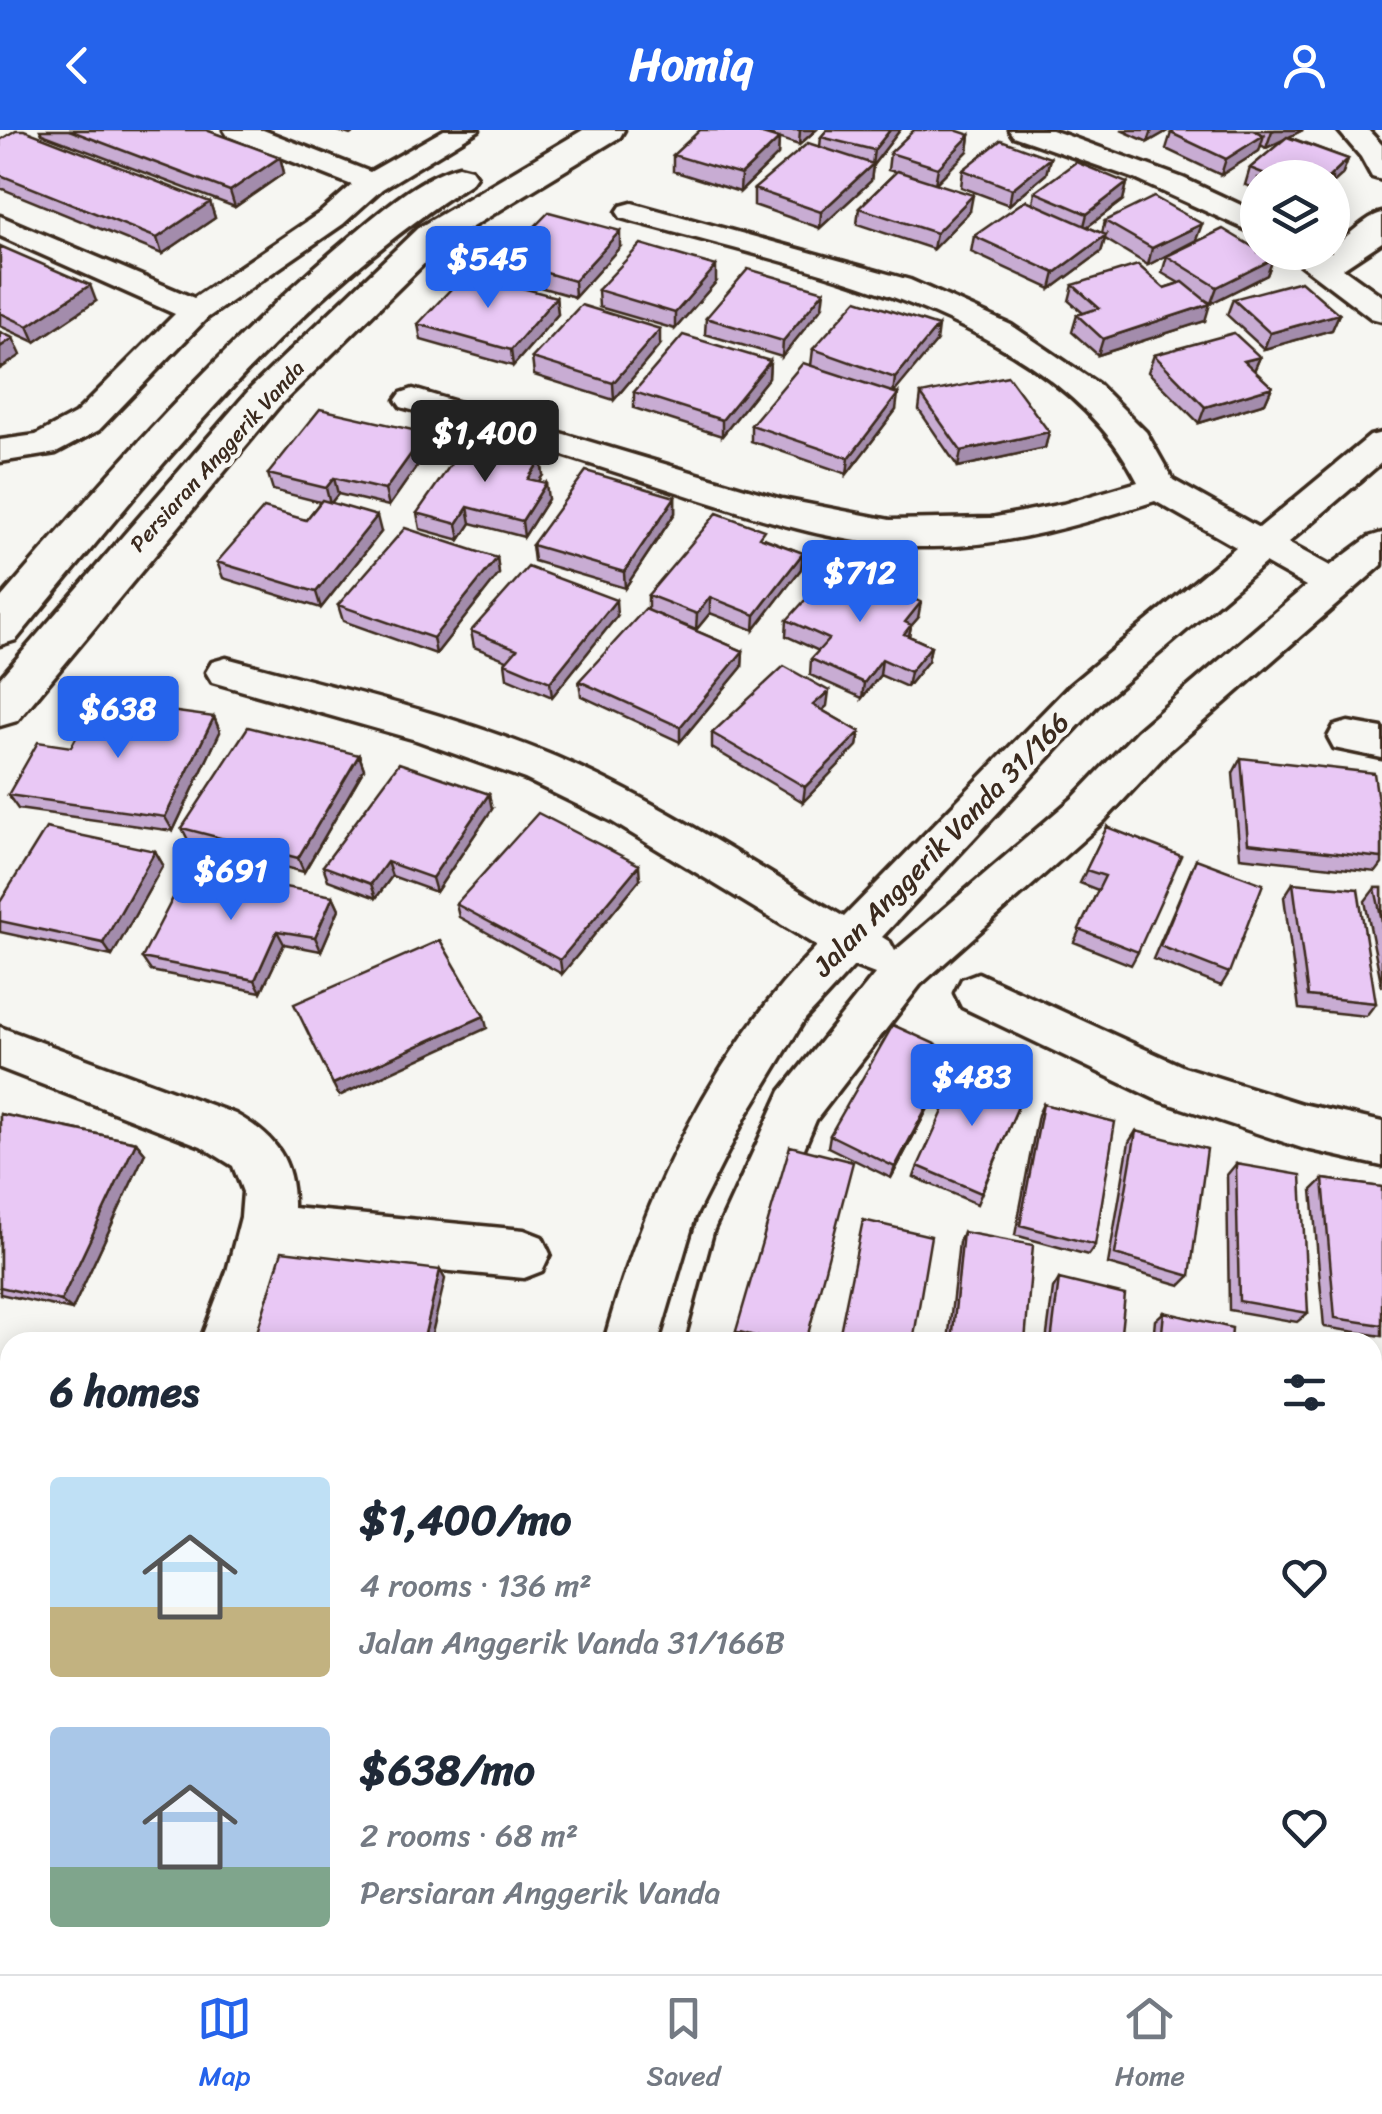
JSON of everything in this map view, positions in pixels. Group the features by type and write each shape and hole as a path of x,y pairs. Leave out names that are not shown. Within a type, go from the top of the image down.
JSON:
{"street":[{"path":"238,130 372,183"},
{"name":"Persiaran Anggerik Vanda","path":"0,710 264,397 431,236 608,130"},
{"path":"1023,130 1148,173 1240,216"},
{"path":"1352,130 1374,154 1382,171"},
{"path":"10,450 44,445 88,422 196,311 332,218 372,183 478,143"},
{"name":"Persiaran Anggerik Vanda","path":"0,629 212,390 304,298 478,143"},
{"path":"632,212 899,287 999,332 1086,391 1134,440 1158,488 1332,584"},
{"path":"1350,248 1358,246 1382,222"},
{"path":"0,224 196,311"},
{"path":"1324,270 1382,311"},
{"path":"413,400 753,504 824,523 894,532 963,533 1028,525 1158,488"},
{"name":"Jalan Anggerik Vanda 31/166","path":"634,1332 671,1212 720,1117 789,1005 1083,696 1261,542 1382,444"},
{"path":"716,1332 742,1230 798,1106 904,971 1089,809 1152,742 1332,584 1382,546"},
{"path":"226,672 469,742 541,768 624,808 846,941 904,971"},
{"path":"978,993 1172,1084 1302,1126 1382,1144"},
{"path":"0,1047 218,1130 250,1149 266,1172 270,1205 229,1332"},
{"path":"265,1229 524,1254"}],"building":[{"path":"16,130 210,202 157,238 0,175 0,140"},
{"path":"69,130 206,130 280,157 230,191"},
{"path":"700,130 749,130 779,139 741,175 673,155"},
{"path":"827,130 890,130 874,150 821,137"},
{"path":"914,130 955,130 970,135 938,168 890,153"},
{"path":"1253,130 1264,135 1226,159 1171,133"},
{"path":"1287,137 1348,159 1347,160 1260,160"},
{"path":"1001,140 1050,158 1012,189 963,170"},
{"path":"808,143 873,164 821,212 754,189"},
{"path":"1076,162 1127,183 1087,214 1035,192"},
{"path":"897,171 973,195 936,233 859,208"},
{"path":"1154,197 1202,224 1152,248 1105,221"},
{"path":"1026,200 1106,235 1055,273 974,236"},
{"path":"549,212 620,231 574,281 502,260"},
{"path":"1223,229 1240,239 1240,270 1251,270 1217,287 1167,256"},
{"path":"641,244 716,266 675,313 598,290"},
{"path":"0,246 90,285 28,326 0,313"},
{"path":"1138,265 1164,288 1183,282 1210,304 1103,339 1077,315 1099,308 1073,285"},
{"path":"748,269 824,291 783,341 706,318"},
{"path":"466,273 556,297 511,350 418,324"},
{"path":"1301,281 1339,314 1270,333 1233,299"},
{"path":"857,300 938,326 895,378 813,349"},
{"path":"581,305 660,329 613,383 532,358"},
{"path":"0,332 13,338 0,347"},
{"path":"1234,333 1260,357 1244,361 1272,387 1205,407 1154,355"},
{"path":"683,335 770,361 722,420 634,392"},
{"path":"803,363 898,394 849,458 751,425"},
{"path":"1008,376 1049,432 961,451 921,394"},
{"path":"320,409 426,433 385,490 334,478 326,488 268,474"},
{"path":"467,441 541,459 528,479 546,483 522,521 468,507 457,524 417,513"},
{"path":"586,471 675,497 624,572 532,545"},
{"path":"322,500 377,516 316,592 217,562 264,508 306,520"},
{"path":"717,513 764,530 759,537 803,553 755,615 710,597 697,614 648,595"},
{"path":"405,528 497,558 433,638 338,605"},
{"path":"836,566 921,602 905,622 911,625 904,634 931,646 910,672 882,659 864,683 811,659 829,639 787,620"},
{"path":"528,567 616,600 550,682 505,663 517,649 471,631"},
{"path":"645,609 743,651 680,727 579,681"},
{"path":"784,666 829,691 813,705 860,732 805,787 712,733"},
{"path":"96,701 214,717 165,817 8,795 38,742 71,747"},
{"path":"248,727 359,755 298,858 182,828"},
{"path":"1241,758 1374,773 1382,858 1248,843"},
{"path":"399,763 489,794 432,878 387,862 371,884 323,866"},
{"path":"538,813 639,865 560,960 456,904"},
{"path":"1107,827 1181,856 1138,952 1079,929 1105,876 1086,870"},
{"path":"46,828 155,851 103,943 0,921 0,902"},
{"path":"1196,859 1263,884 1229,973 1160,946"},
{"path":"188,869 333,896 315,937 277,931 255,980 142,958"},
{"path":"1293,883 1358,889 1376,1003 1308,996"},
{"path":"1375,888 1382,888 1382,921"},
{"path":"440,940 484,1016 333,1084 294,1004"},
{"path":"893,1025 955,1053 895,1167 830,1135"},
{"path":"964,1065 1025,1090 981,1193 918,1166"},
{"path":"1043,1104 1115,1122 1095,1245 1020,1225"},
{"path":"0,1114 136,1142 61,1301 0,1287"},
{"path":"1136,1131 1207,1149 1190,1276 1115,1254"},
{"path":"790,1146 853,1162 809,1332 736,1331"},
{"path":"1236,1164 1301,1175 1308,1313 1239,1301"},
{"path":"1323,1179 1382,1187 1382,1325 1335,1318"},
{"path":"863,1220 931,1236 915,1332 840,1332"},
{"path":"963,1232 1033,1245 1026,1332 953,1332"},
{"path":"282,1251 440,1270 425,1332 257,1332"},
{"path":"1059,1279 1125,1295 1121,1332 1052,1332"},
{"path":"1164,1312 1232,1328 1232,1332 1162,1332"}]}
